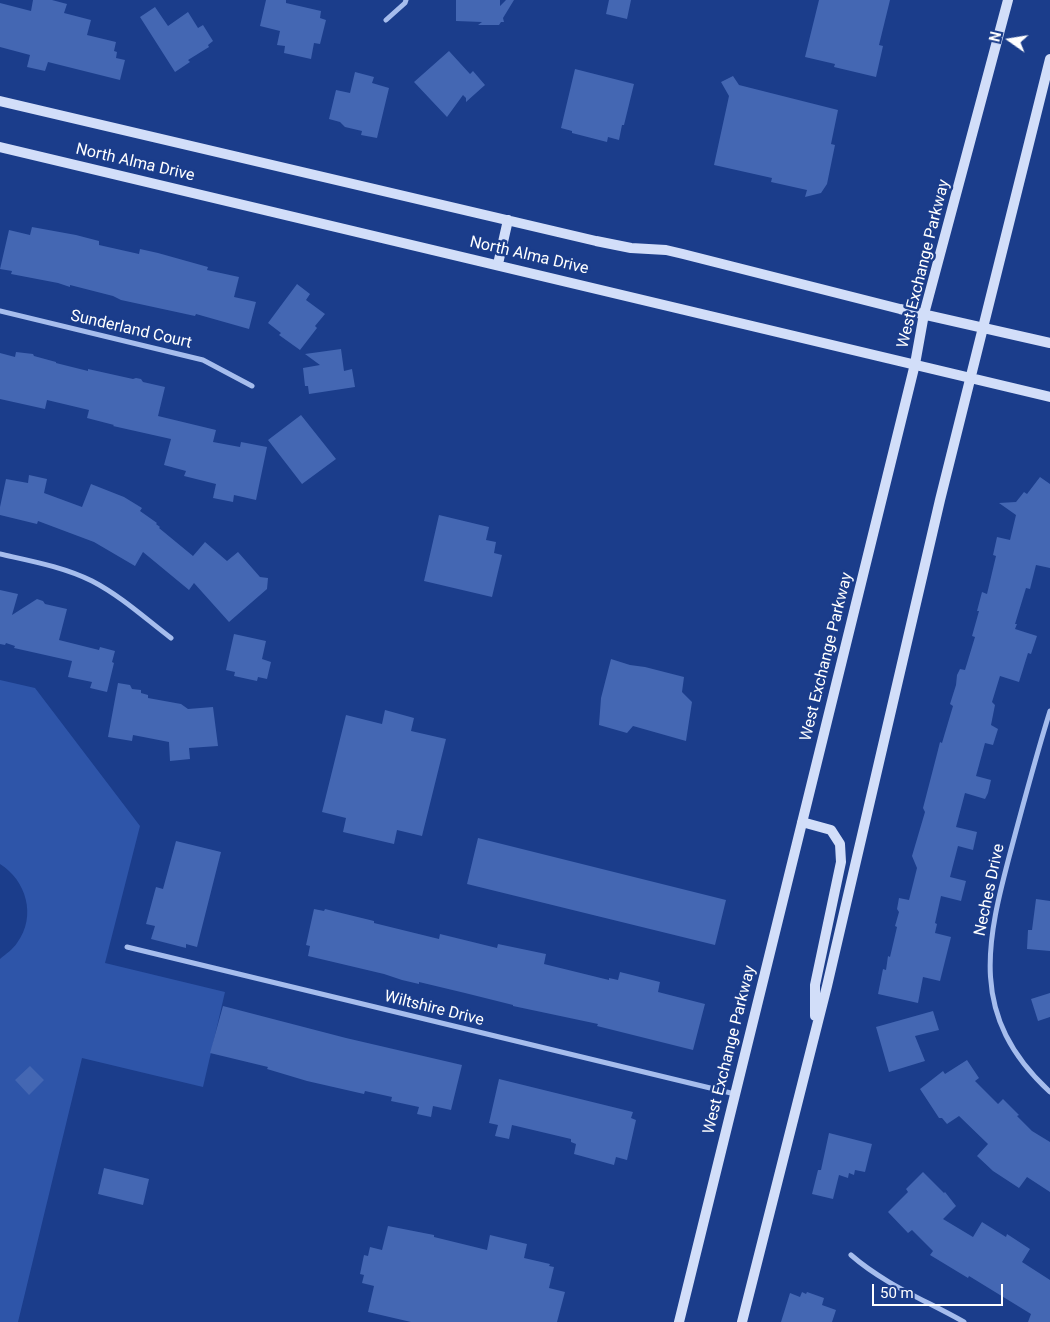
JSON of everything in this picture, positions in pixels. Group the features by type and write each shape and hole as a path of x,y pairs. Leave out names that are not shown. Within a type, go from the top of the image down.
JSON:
{"main road":[{"name":"West Exchange Parkway","path":"678,1322 915,364 924,314 1008,0"},
{"path":"742,1322 816,1030 940,500 1050,59"},
{"name":"North Alma Drive","path":"0,101 631,248 675,252 1050,344"},
{"name":"North Alma Drive","path":"0,146 1050,396"},
{"path":"498,264 508,220"},
{"path":"802,822 831,830 840,844 841,862 815,985 816,1030"}],"street":[{"path":"386,20 406,0"},
{"name":"Sunderland Court","path":"0,311 203,360 252,386"},
{"path":"0,554 65,570 93,582 171,638"},
{"name":"Neches Drive","path":"1050,711 1005,870 993,923 990,979 993,1002 1001,1024 1025,1065 1050,1092"},
{"name":"Wiltshire Drive","path":"127,947 735,1094"},
{"path":"851,1255 869,1271 888,1283 964,1322"}],"shaded area":[{"path":"0,680 35,688 140,826 105,963 225,992 203,1087 82,1058 18,1322 0,1322 0,959 15,945 23,933 27,910 26,899 22,889 9,871 0,864"}],"building":[{"path":"33,0 52,0 67,4 64,13 91,20 87,35 116,42 114,51 117,52 116,58 125,60 120,80 48,62 45,71 27,67 30,55 0,47 0,3 31,11"},
{"path":"266,0 286,0 286,3 321,11 320,18 326,20 320,44 314,43 311,59 284,53 285,46 277,45 280,31 260,26"},
{"path":"456,0 500,0 500,6 506,0 514,0 503,18 504,22 501,22 499,25 478,25 482,22 456,21"},
{"path":"609,0 631,0 627,19 606,14"},
{"path":"819,0 890,0 879,45 883,46 876,77 834,67 835,64 805,57"},
{"path":"155,7 168,26 188,12 198,28 203,25 213,41 208,45 209,47 188,60 190,62 175,72 140,17"},
{"path":"449,51 470,74 473,71 485,85 466,102 466,98 463,95 447,117 414,82"},
{"path":"575,69 634,84 619,140 608,137 607,142 572,133 572,131 561,128"},
{"path":"355,72 374,77 372,83 389,88 377,138 361,135 362,131 345,127 340,122 329,119 336,90 350,93"},
{"path":"733,76 739,85 838,110 831,144 835,145 827,184 821,193 805,197 807,190 771,182 772,178 714,165 729,96 721,82"},
{"path":"32,227 76,235 99,241 99,245 139,254 140,249 158,253 208,267 207,270 239,277 234,297 256,302 249,329 196,314 195,316 121,300 113,296 70,285 70,287 11,274 12,271 0,269 9,230 30,235"},
{"path":"297,284 310,294 306,300 325,314 300,350 279,335 281,333 268,323"},
{"path":"341,349 344,371 352,369 355,387 309,394 308,386 305,386 303,368 320,365 305,354"},
{"path":"16,352 33,354 56,363 88,371 88,369 141,379 143,382 165,387 158,416 216,430 213,442 240,447 241,442 267,447 256,500 234,495 233,502 213,498 216,484 184,476 186,471 164,465 171,439 87,418 89,410 47,400 45,409 0,399 0,353 15,357"},
{"path":"301,415 336,459 302,484 268,440"},
{"path":"29,475 47,479 44,493 82,507 91,484 124,497 142,508 140,511 157,523 159,528 193,556 205,542 227,561 238,552 260,577 268,578 267,589 229,622 194,583 189,590 143,552 135,566 94,542 38,521 37,524 0,515 6,479 28,483"},
{"path":"1040,477 1050,484 1050,568 1036,565 1030,589 1026,588 1015,624 1017,624 1015,629 1037,636 1031,654 1028,653 1019,682 1000,676 992,702 995,705 991,725 998,729 993,745 985,743 976,776 991,780 988,793 985,799 965,793 956,827 977,832 973,850 958,846 950,877 966,881 961,901 941,896 935,923 937,924 935,933 951,937 940,981 923,977 918,1003 878,994 883,969 886,970 888,956 890,957 897,927 895,926 899,912 897,909 899,898 909,900 917,868 912,856 925,812 923,808 940,742 942,743 953,706 950,704 957,675 960,669 965,670 975,637 972,636 982,592 987,594 996,556 993,555 997,537 1010,540 1016,515 999,503 1016,502 1024,492 1027,494"},
{"path":"439,515 489,527 486,540 496,542 494,553 502,555 492,597 424,581"},
{"path":"0,590 18,594 12,615 37,599 45,604 67,609 59,640 99,650 100,647 115,651 107,692 90,688 92,682 68,677 72,661 14,648 15,646 6,643 5,645 0,644"},
{"path":"234,634 266,641 262,659 271,662 267,679 258,677 257,681 234,676 235,672 226,670"},
{"path":"611,659 684,677 682,692 692,702 686,741 633,726 627,733 599,725 601,698"},
{"path":"118,683 130,685 132,689 141,690 141,693 148,695 148,698 181,704 188,709 213,707 218,746 189,748 190,759 170,761 169,742 133,735 132,741 108,737"},
{"path":"385,710 414,718 411,731 446,739 422,836 397,830 394,844 343,832 346,818 322,812 346,715 382,724"},
{"path":"478,838 726,900 715,945 467,884"},
{"path":"176,841 221,852 197,947 186,944 186,948 151,939 155,926 146,924 156,887 163,889"},
{"path":"1036,899 1050,901 1050,951 1027,949 1028,930 1032,930"},
{"path":"314,909 324,911 325,909 439,939 440,934 497,948 498,944 546,954 544,964 609,980 609,978 618,980 620,972 660,982 658,992 705,1004 693,1050 597,1026 598,1024 513,1006 419,982 419,984 308,956 310,946 306,945"},
{"path":"1050,993 1050,1017 1038,1021 1031,999"},
{"path":"223,1006 346,1038 462,1065 451,1110 433,1106 431,1117 417,1114 419,1107 391,1101 392,1097 365,1091 364,1094 307,1081 267,1069 268,1067 210,1053"},
{"path":"933,1011 939,1030 915,1036 925,1061 889,1072 876,1027"},
{"path":"967,1060 979,1078 975,1081 998,1104 1003,1099 1032,1131 1050,1142 1050,1192 1027,1177 1019,1188 993,1171 977,1156 988,1144 959,1116 947,1124 942,1118 939,1118 920,1089 943,1071 945,1074"},
{"path":"30,1066 44,1080 29,1095 15,1080"},
{"path":"499,1079 633,1112 631,1118 636,1120 627,1160 616,1157 614,1165 574,1154 576,1144 571,1142 571,1139 512,1125 509,1139 495,1136 498,1125 489,1123"},
{"path":"829,1133 872,1144 865,1172 855,1170 854,1175 849,1173 848,1178 839,1175 833,1199 812,1194 818,1170 821,1170"},
{"path":"104,1168 149,1179 143,1205 98,1194"},
{"path":"923,1172 945,1192 956,1206 943,1219 973,1237 982,1222 1006,1237 1007,1234 1030,1249 1022,1262 1050,1280 1050,1322 1028,1322 1031,1314 969,1276 968,1278 930,1255 933,1251 912,1230 908,1233 888,1212 908,1192 906,1189"},
{"path":"388,1226 434,1235 434,1237 487,1250 490,1235 527,1244 524,1258 550,1264 549,1266 554,1267 549,1288 565,1292 557,1322 411,1322 368,1312 374,1286 362,1283 364,1275 360,1274 364,1255 368,1256 370,1247 382,1250"},
{"path":"802,1292 824,1298 822,1305 836,1310 832,1322 781,1322 790,1293 800,1297"}]}
